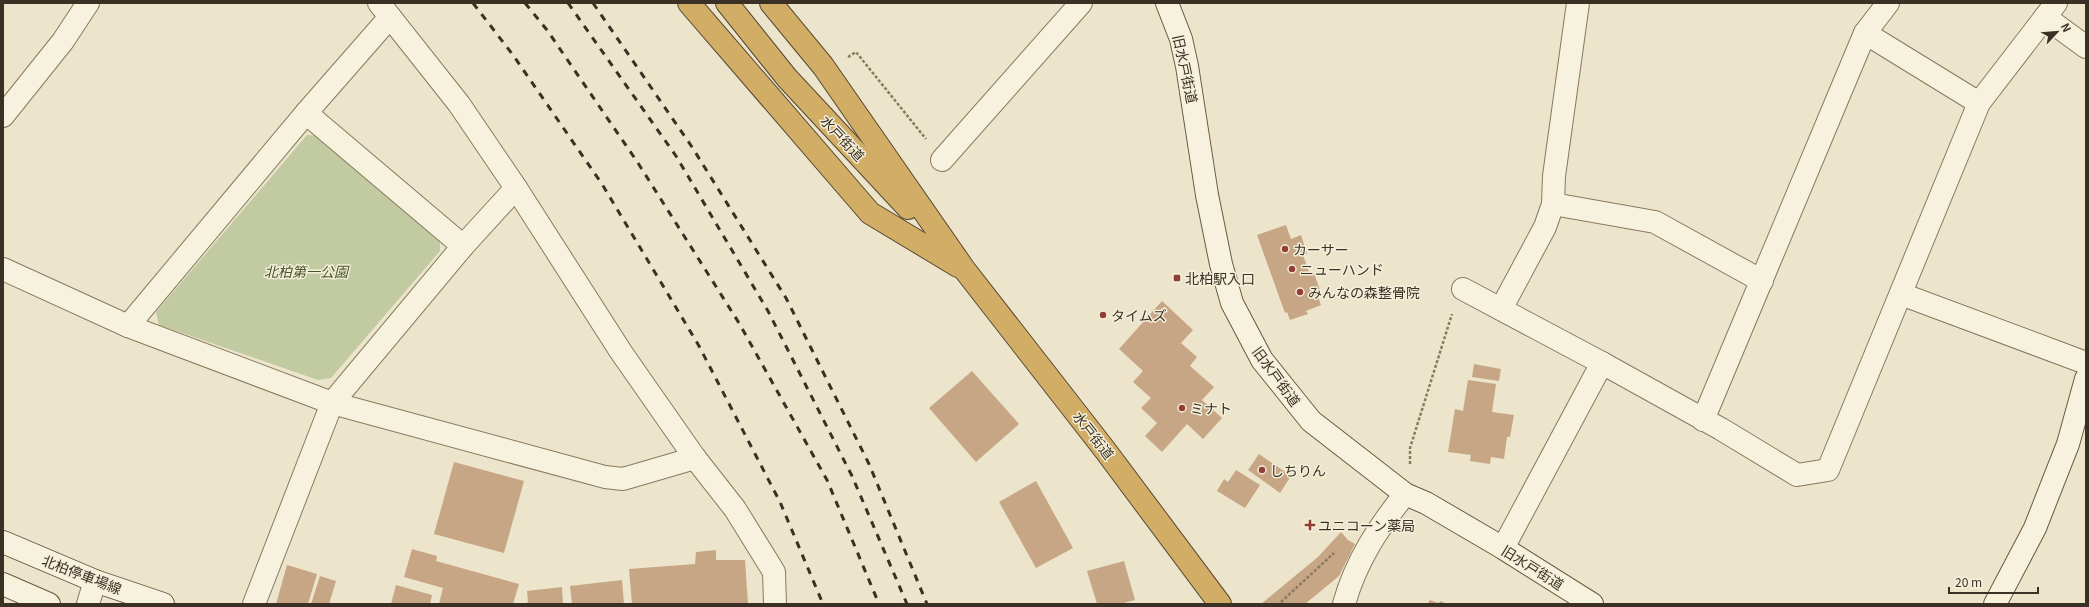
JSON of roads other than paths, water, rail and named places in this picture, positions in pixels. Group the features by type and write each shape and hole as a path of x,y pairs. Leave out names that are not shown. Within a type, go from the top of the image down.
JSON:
{"highway":[{"path":"689,3 870,213 964,269"},
{"name":"水戸街道","path":"727,3 787,78 964,269"},
{"name":"水戸街道","path":"771,3 823,66 964,269 1105,450 1220,604"}],"street":[{"path":"3,116 63,41 88,3"},
{"path":"942,160 1081,3"},
{"name":"旧水戸街道","path":"1167,3 1181,39 1188,66 1207,195 1221,264 1232,303 1262,360 1311,421 1405,494 1426,503 1503,548 1592,604"},
{"path":"1501,309 1545,227 1553,204 1557,144 1578,3"},
{"path":"1704,420 1812,156 1865,33 1888,3"},
{"path":"128,326 306,113 385,10 459,104 516,188 621,352 695,458 735,509 774,572 775,604"},
{"path":"1463,289 1602,362 1797,475 1828,470 1979,103 2051,10 2086,47"},
{"path":"1865,33 1979,103"},
{"path":"306,113 463,246"},
{"path":"254,604 332,404 463,246 516,188"},
{"path":"1553,204 1655,222 1762,281"},
{"path":"3,269 128,326 332,404 605,477 623,479 695,458"},
{"path":"1901,294 2086,363"},
{"path":"1503,548 1602,362"},
{"path":"1995,604 2034,528 2068,444 2086,379"},
{"path":"1344,604 1361,558 1379,526 1405,494"},
{"name":"北柏停車場線","path":"3,542 95,581 163,604"},
{"path":"88,604 95,581"},
{"path":"3,584 49,604"}],"railway":[{"path":"473,3 513,55 602,184 699,346 780,502 823,604"},
{"path":"525,3 547,30 638,163 739,323 827,480 879,604"},
{"path":"568,3 676,156 768,311 852,476 907,604"},
{"path":"593,3 692,147 786,298 869,464 927,604"}],"place":[{"name":"カーサー","path":"1285,249"},
{"name":"ニューハンド","path":"1292,269"},
{"name":"北柏駅入口","path":"1177,278"},
{"name":"みんなの森整骨院","path":"1300,292"},
{"name":"タイムズ","path":"1103,315"},
{"name":"ミナト","path":"1182,408"},
{"name":"しちりん","path":"1262,470"},
{"name":"ユニコーン薬局","path":"1310,525"}],"park label":[{"name":"北柏第一公園","path":"306,271"}]}
